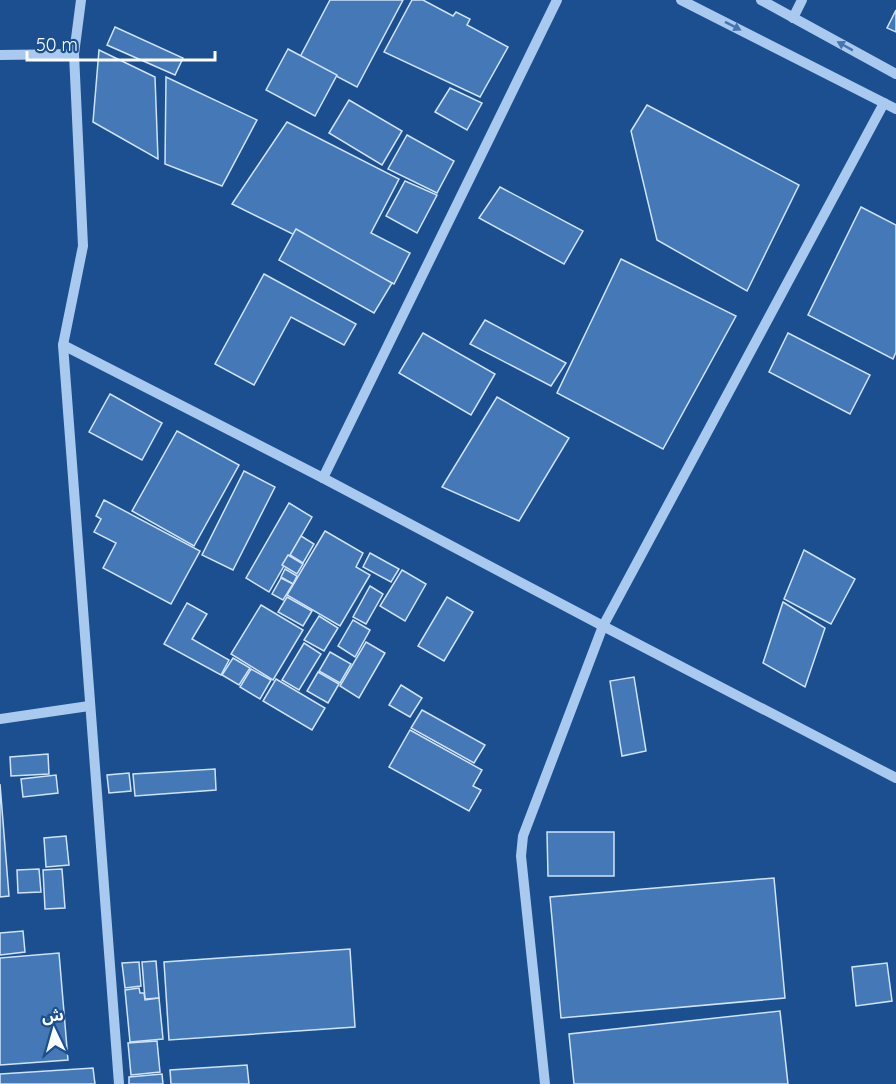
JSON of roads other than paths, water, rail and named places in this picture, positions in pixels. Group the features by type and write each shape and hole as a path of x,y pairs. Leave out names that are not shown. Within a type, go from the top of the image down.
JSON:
{"street":[{"path":"81,0 74,54 83,246 63,345 119,1084"},
{"path":"324,478 557,0"},
{"path":"681,0 896,109"},
{"path":"761,0 896,74"},
{"path":"793,18 802,0"},
{"path":"0,55 74,54"},
{"path":"545,1084 521,856 523,836 603,626 884,103"},
{"path":"63,345 324,478 603,626 896,777"},
{"path":"0,719 89,706"}]}
